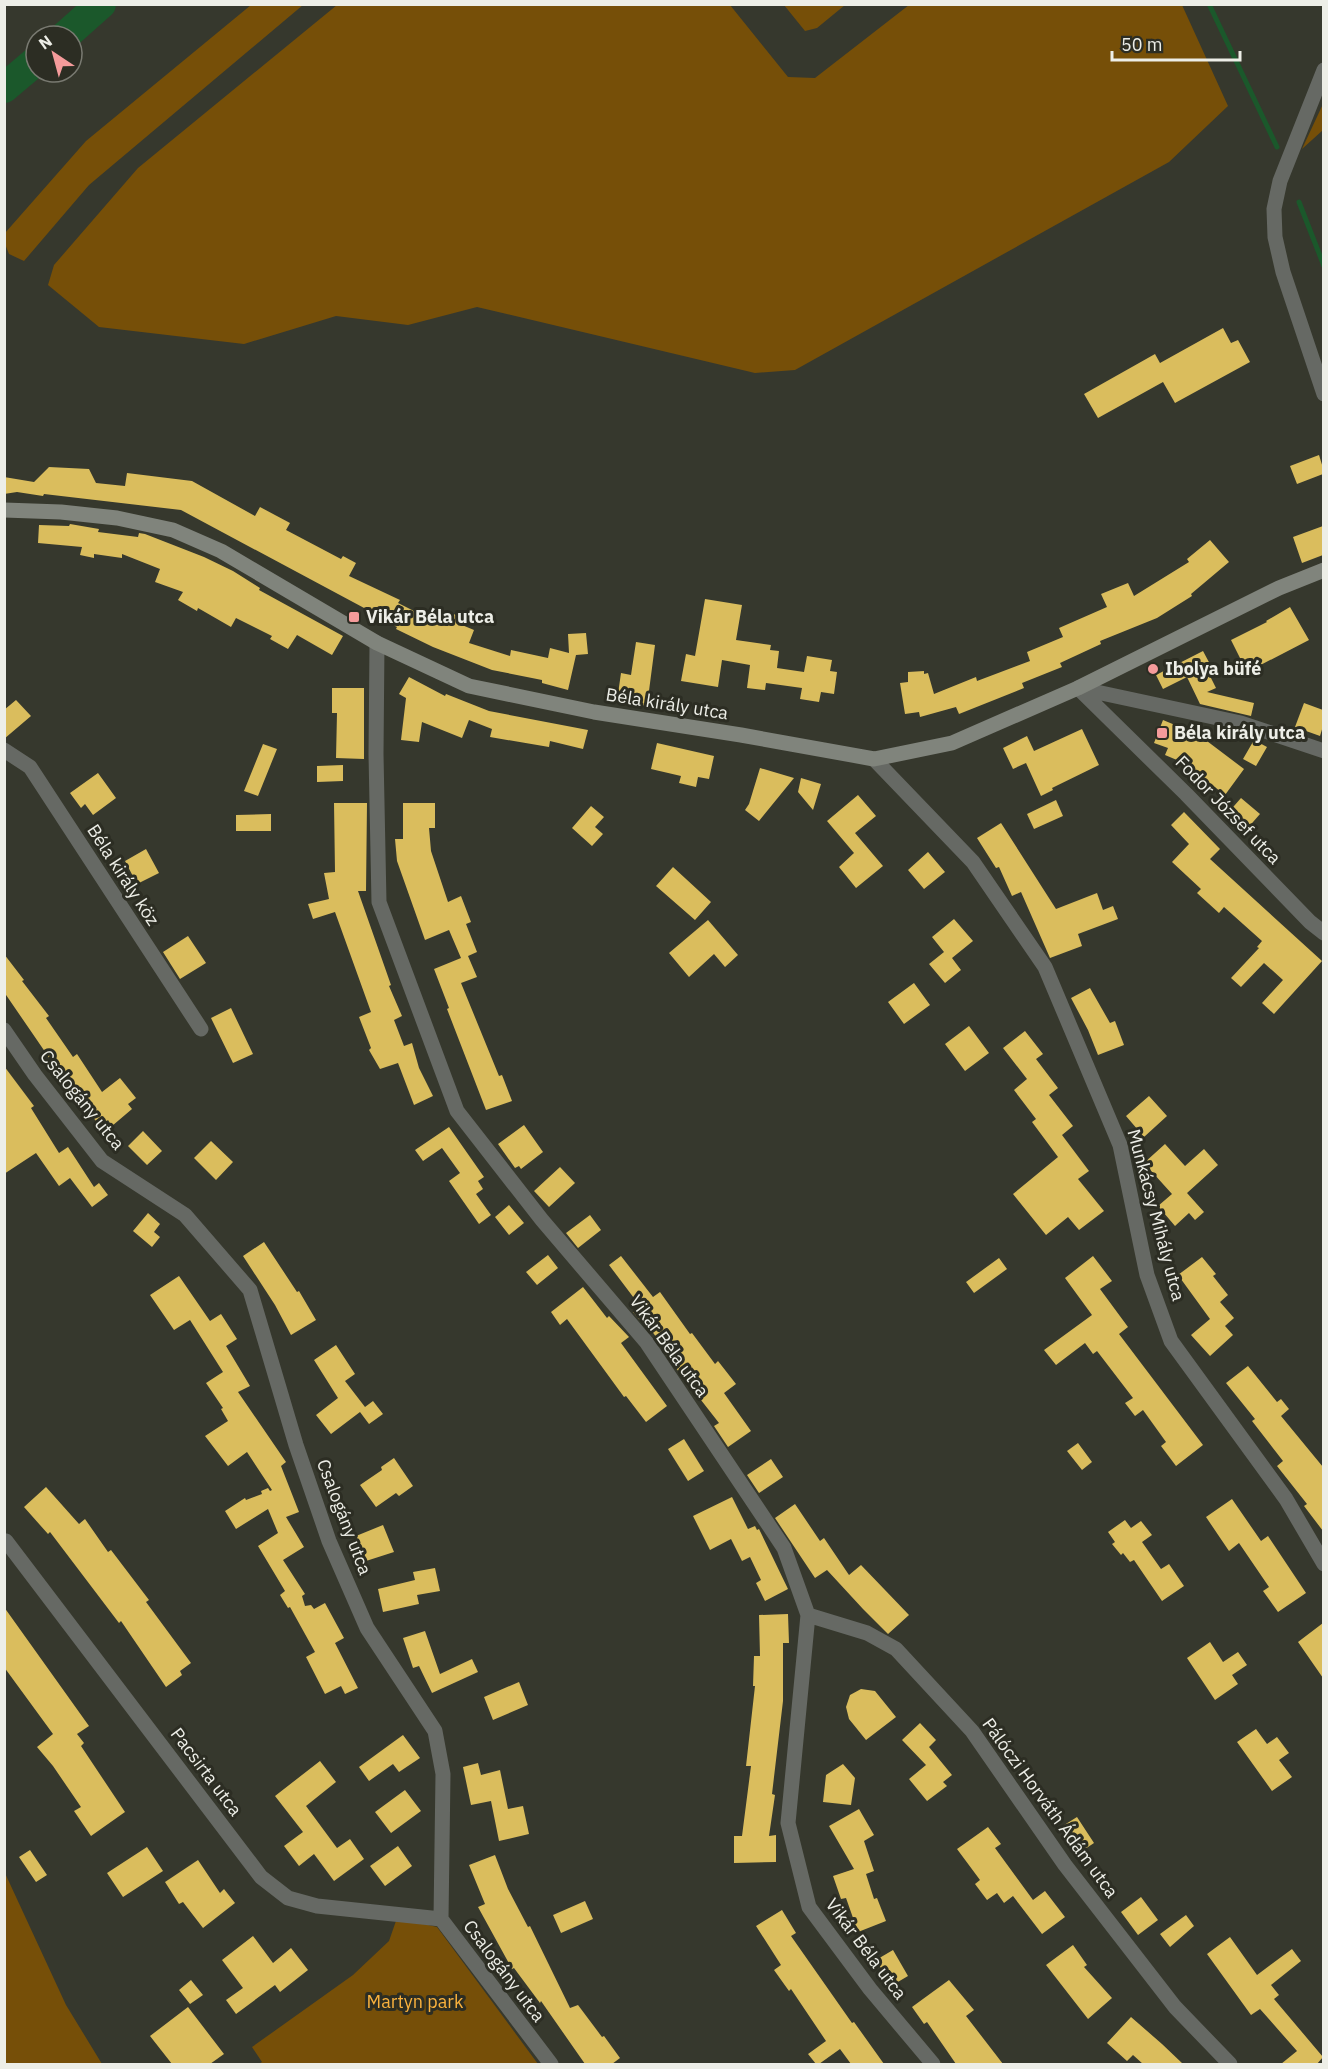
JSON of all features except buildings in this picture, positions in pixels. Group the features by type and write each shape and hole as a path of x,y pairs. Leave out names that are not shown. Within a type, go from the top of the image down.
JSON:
{"street":[{"path":"1323,70 1280,181 1274,209 1275,237 1283,272 1323,394"},
{"name":"Béla király utca","path":"4,510 61,512 117,518 173,530 221,551 377,643 469,686 594,712 874,759 952,743 1078,688 1280,588 1323,570"},
{"name":"Vikár Béla utca","path":"377,643 376,754 379,902 457,1112 542,1220 647,1343 784,1548 808,1615 788,1823 809,1907 870,1989 933,2064"},
{"path":"1078,688 1241,723 1323,752"},
{"name":"Fodor József utca","path":"1078,688 1323,933"},
{"name":"Béla király köz","path":"4,750 30,767 201,1029"},
{"name":"Munkácsy Mihály utca","path":"874,759 973,862 1044,967 1120,1145 1147,1275 1171,1341 1286,1499 1323,1564"},
{"name":"Csalogány utca","path":"4,1030 35,1075 102,1161 185,1215 250,1290 296,1445 330,1541 367,1628 435,1731 443,1774 441,1919 551,2064"},
{"name":"Pacsirta utca","path":"6,1541 261,1877 288,1898 317,1906 441,1919"},
{"name":"Pálóczi Horváth Ádám utca","path":"808,1615 867,1632 896,1648 972,1731 1078,1883 1175,2007 1230,2064"}],"green space":[{"path":"251,5 303,5 89,185 24,261 9,254 5,244 5,233 86,141"},
{"path":"337,5 730,5 788,77 815,78 909,5 1182,5 1228,106 1169,162 795,370 755,373 477,307 408,325 336,316 244,344 99,327 48,285 54,265 138,168"},
{"path":"784,5 845,5 817,28 805,31"},
{"path":"1323,104 1323,130 1302,149"},
{"path":"4,1871 66,2005 102,2064 5,2064"},
{"name":"Martyn park","path":"397,1918 437,1927 538,2064 259,2064 262,2062 252,2047 353,1975 389,1941"}],"waterway":[{"path":"78,24 101,4"},
{"path":"1209,4 1277,147"},
{"path":"4,88 24,71"},
{"path":"1299,202 1324,266"}],"place":[{"name":"Vikár Béla utca","path":"354,617"},
{"name":"Ibolya büfé","path":"1153,669"},
{"name":"Béla király utca","path":"1162,733"}]}
